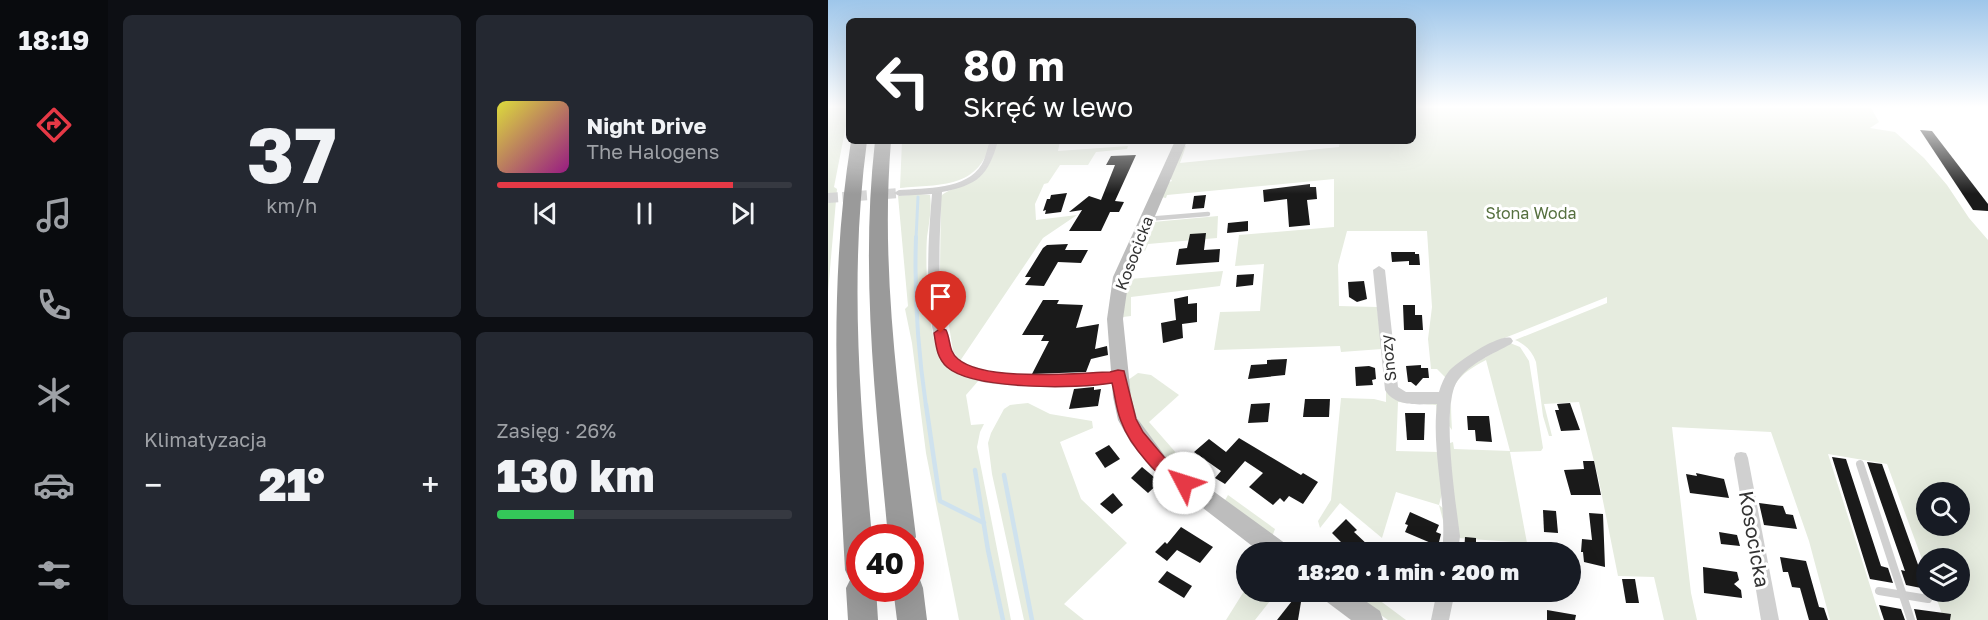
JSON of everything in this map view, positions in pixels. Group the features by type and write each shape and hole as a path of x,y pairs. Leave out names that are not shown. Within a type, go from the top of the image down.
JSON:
{"highway":[{"path":"857,524 846,306 852,190 859,144"},
{"path":"883,144 879,186 878,262 885,370 901,524"},
{"path":"861,602 862,620"},
{"path":"910,602 912,620"}],"street":[{"path":"899,193 937,190 963,182 979,173 989,160 993,144"},
{"name":"Kosocicka","path":"1179,144 1121,277 1115,319 1118,376 1128,420 1150,453 1184,483 1264,542"},
{"path":"937,190 933,270 936,302 945,354 954,364 982,376 1018,380 1118,376"},
{"name":"Snozy","path":"1379,270 1392,390 1397,396 1404,398 1444,398"},
{"path":"1451,542 1446,474 1444,398 1447,385 1453,376 1464,367 1507,341"},
{"name":"Kosocicka","path":"1741,459 1770,620"},
{"path":"1346,602 1371,620"},
{"path":"1440,620 1444,602"}],"lane":[{"path":"1146,219 1208,214"},
{"path":"1860,464 1911,620"},
{"path":"1879,591 1916,597"}],"green space":[{"path":"828,136 844,136 834,187 837,189 828,292"},
{"name":"Słona Woda","path":"1416,136 1899,136 1924,158 1947,185 1969,218 1988,240 1988,620 1944,620 1938,602 1970,602 1970,548 1918,548 1887,464 1828,454 1881,620 1830,620 1809,541 1771,432 1672,427 1691,593 1697,620 1664,620 1654,577 1618,576 1599,481 1579,402 1544,404 1552,436 1549,436 1543,416 1536,362 1528,348 1515,340 1607,303 1607,297 1502,339 1446,378 1437,369 1431,369 1428,339 1432,307 1427,231 1347,231 1338,265 1339,306 1377,307 1382,349 1341,352 1340,346 1214,350 1220,312 1260,311 1264,264 1235,266 1239,235 1334,227 1334,179 1161,197 1169,182 1172,181 1170,178 1182,146 1186,146 1180,163 1339,147 1340,144 1416,144"},
{"path":"902,144 990,144 985,157 968,176 944,184 900,188"},
{"path":"996,144 1059,144 1058,151 1128,146 1127,149 1096,152 1088,165 1060,165 1048,183 1044,184 1035,204 1036,220 1077,215 1043,238 960,361 953,351 940,269 941,196 980,174 992,158"},
{"path":"930,195 931,200 926,266 928,304 934,340 945,365 957,373 979,380 966,395 971,425 984,424 977,447 1011,620 959,620 926,453 912,343 905,309 908,306 898,196"},
{"path":"1218,216 1217,238 1148,244 1145,251 1137,251 1148,226 1153,222"},
{"path":"1223,271 1220,286 1131,297 1131,316 1123,317 1127,280"},
{"path":"1510,343 1520,347 1529,361 1543,448 1541,451 1510,452 1527,542 1458,538 1450,472 1450,443 1453,442 1454,449 1510,451 1486,360 1458,380 1452,396 1452,430 1449,426 1452,383 1469,367"},
{"path":"1138,373 1151,375 1179,395 1149,422 1192,468 1183,472 1152,442 1139,422 1128,380"},
{"path":"1386,390 1439,403 1438,423 1436,405 1398,402 1396,451 1439,452 1442,493 1439,505 1396,492 1382,538 1340,503 1320,528 1318,521 1331,500 1341,398 1374,399 1386,402"},
{"path":"1028,403 1050,414 1092,421 1093,428 1060,442 1081,499 1127,543 1064,604 1084,620 1024,620 992,474 988,443 1004,409 1010,405"},
{"path":"1228,495 1275,529 1272,537 1224,502"},
{"path":"1439,505 1444,509 1445,528"},
{"path":"1237,602 1269,602 1255,620 1226,620"},
{"path":"1363,602 1382,602 1406,620 1388,620"}],"building":[{"path":"1924,136 1936,136 1988,204 1988,211 1973,210"},
{"path":"1136,155 1115,201 1124,202 1119,212 1110,212 1101,231 1069,231 1082,210 1069,212 1089,196 1101,200 1115,165 1106,165 1111,156"},
{"path":"1310,184 1310,187 1316,187 1317,199 1307,200 1310,225 1289,227 1287,199 1264,202 1263,190"},
{"path":"1067,193 1061,212 1045,214 1046,210 1043,211 1051,195"},
{"path":"1206,195 1204,208 1192,209 1194,196"},
{"path":"1248,221 1248,231 1227,233 1228,223"},
{"path":"1206,233 1204,250 1220,249 1219,262 1176,265 1179,249 1187,248 1190,234"},
{"path":"1068,244 1065,250 1088,250 1081,263 1058,262 1044,286 1025,285 1031,277 1025,277 1043,248 1047,245"},
{"path":"1391,252 1415,252 1419,254 1420,265 1409,265 1409,261 1392,262"},
{"path":"1254,274 1253,285 1236,287 1237,275"},
{"path":"1364,281 1367,299 1357,302 1349,297 1348,282"},
{"path":"1188,296 1188,304 1197,303 1197,322 1182,324 1183,338 1163,343 1161,323 1176,320 1174,299"},
{"path":"1043,300 1059,300 1057,304 1083,305 1076,328 1099,324 1095,349 1107,346 1108,355 1091,359 1086,372 1032,374 1049,341 1041,341 1044,335 1022,335"},
{"path":"1403,305 1415,305 1415,315 1422,315 1423,330 1404,330"},
{"path":"1287,359 1285,375 1248,379 1251,365 1267,364 1267,360"},
{"path":"1421,365 1421,368 1428,368 1429,378 1423,378 1416,386 1408,382 1406,366"},
{"path":"1355,367 1375,368 1376,379 1372,380 1373,385 1356,386"},
{"path":"1094,387 1094,390 1101,389 1098,406 1069,409 1074,389"},
{"path":"1305,399 1330,399 1329,417 1303,417"},
{"path":"1270,403 1268,422 1248,423 1251,404"},
{"path":"1570,403 1580,430 1561,431 1555,410 1559,410 1557,404"},
{"path":"1405,413 1425,413 1424,440 1407,440"},
{"path":"1467,416 1489,416 1492,442 1476,441 1475,430 1468,430"},
{"path":"1239,438 1301,475 1303,473 1318,482 1303,504 1289,496 1284,502 1280,498 1273,505 1249,487 1263,473 1245,461 1225,484 1215,478 1221,471 1194,452 1209,439 1226,452"},
{"path":"1109,445 1120,459 1105,468 1095,453"},
{"path":"1832,457 1846,459 1881,566 1888,568 1893,583 1870,579"},
{"path":"1583,461 1594,461 1601,495 1571,495 1564,470 1584,469"},
{"path":"1867,462 1882,464 1916,559 1916,587 1906,585 1901,570 1905,571"},
{"path":"1142,467 1160,482 1148,493 1131,478"},
{"path":"1696,473 1724,479 1729,498 1690,493 1686,474 1697,476"},
{"path":"1113,493 1123,505 1112,514 1100,504"},
{"path":"1759,503 1783,506 1786,514 1793,515 1797,529 1764,525"},
{"path":"1543,510 1556,511 1558,533 1544,532"},
{"path":"1410,512 1439,525 1436,532 1441,534 1439,542 1429,542 1405,532 1408,525 1405,524"},
{"path":"1589,513 1603,514 1605,567 1584,562 1583,552 1581,552 1582,539 1592,540"},
{"path":"1346,519 1357,530 1354,532 1365,542 1341,542 1332,533"},
{"path":"1181,527 1213,547 1200,563 1177,550 1167,561 1155,552 1165,542 1167,544"},
{"path":"1719,532 1737,535 1740,546 1721,544"},
{"path":"1465,537 1476,538 1476,542 1465,542"},
{"path":"1780,557 1806,561 1819,607 1824,608 1828,620 1809,620 1800,588 1792,587 1788,572 1783,572"},
{"path":"1703,567 1737,572 1739,580 1734,584 1741,590 1742,598 1704,593"},
{"path":"1167,571 1192,586 1184,598 1158,582"},
{"path":"1622,579 1635,579 1639,603 1626,603"},
{"path":"1291,602 1301,602 1298,620 1277,620"},
{"path":"1879,605 1901,609 1905,620 1884,620"},
{"path":"1914,609 1951,614 1950,620 1917,620"},
{"path":"1547,610 1576,615 1575,620 1547,620"}],"waterway":[{"path":"916,239 918,197"},
{"path":"916,239 917,322 926,406"},
{"path":"926,405 940,501 984,523"},
{"path":"975,470 984,523"},
{"path":"1004,475 1032,620"},
{"path":"984,523 1003,620"}],"tunnel":[{"path":"828,198 899,193"}],"route":[{"path":"941,333 945,354 954,364 982,376 1018,380 1118,376 1128,420 1137,437 1158,462 1184,483"}]}
